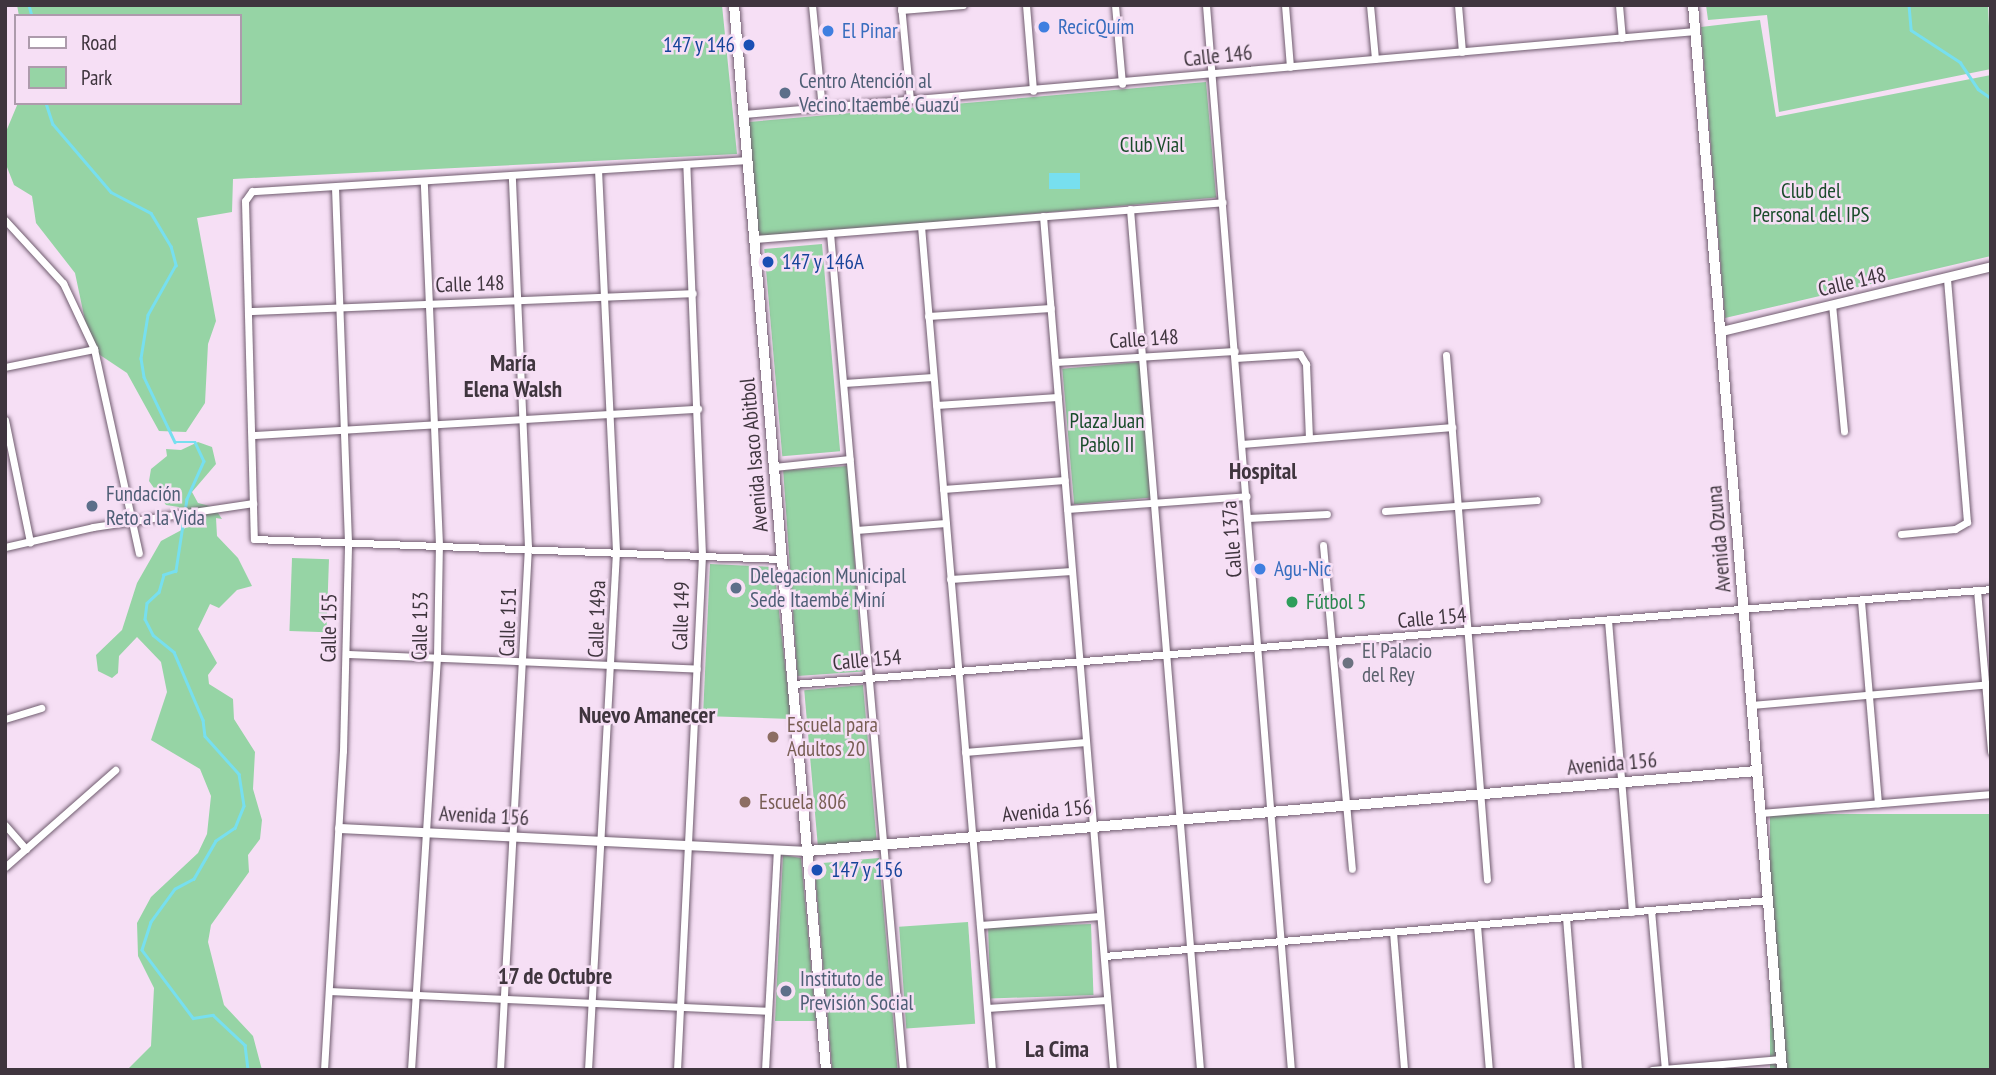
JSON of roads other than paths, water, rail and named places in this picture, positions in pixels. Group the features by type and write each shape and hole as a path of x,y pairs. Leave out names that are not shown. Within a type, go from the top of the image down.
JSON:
{"main road":[{"name":"Avenida Isaco Abitbol","path":"734,5 826,1070"},
{"name":"Avenida Ozuna","path":"1693,5 1781,1064"},
{"name":"Avenida 156","path":"808,851 1757,771"}],"street":[{"path":"812,5 822,107"},
{"path":"910,100 901,8 963,5"},
{"path":"1027,5 1033,91"},
{"path":"1115,5 1122,84"},
{"name":"Calle 137a","path":"1206,5 1291,1070"},
{"path":"1285,5 1290,67"},
{"path":"1370,5 1375,60"},
{"path":"1458,5 1462,52"},
{"path":"1619,5 1622,38"},
{"name":"Calle 146","path":"744,114 1122,84 1695,31"},
{"path":"748,160 424,184 253,191 245,201 254,435 254,539 528,547 782,559"},
{"name":"Calle 149","path":"677,1070 702,555 686,164"},
{"name":"Calle 149a","path":"588,1070 604,841 616,551 598,170"},
{"name":"Calle 151","path":"500,1070 515,837 528,547 525,419 512,176"},
{"name":"Calle 153","path":"411,1070 437,656 439,545 438,425 424,184"},
{"name":"Calle 155","path":"324,1070 339,828 348,542 347,430 335,187"},
{"path":"755,239 1223,202"},
{"path":"1130,209 1200,1070"},
{"path":"1043,216 1113,1070"},
{"path":"5,220 63,283 94,349 139,553"},
{"path":"920,226 992,1070"},
{"path":"830,233 903,1070"},
{"name":"Calle 148","path":"1721,331 1991,266"},
{"path":"1901,534 1962,527 1968,510 1947,277"},
{"name":"Calle 148","path":"250,311 692,293"},
{"path":"1832,304 1843,431"},
{"path":"928,316 1051,308"},
{"path":"5,367 94,349"},
{"name":"Calle 148","path":"1055,362 1142,357 1300,354 1306,364 1309,438"},
{"path":"1446,355 1487,878"},
{"path":"844,383 933,377"},
{"path":"936,405 1058,397"},
{"path":"254,435 698,409"},
{"path":"5,420 30,541"},
{"path":"1242,444 1452,427"},
{"path":"774,467 850,459"},
{"path":"943,489 1065,480"},
{"path":"1067,509 1247,496"},
{"path":"1385,512 1458,504 1537,500"},
{"path":"5,547 132,521 254,503"},
{"path":"1248,518 1326,514"},
{"path":"856,530 946,523"},
{"path":"1323,545 1352,869"},
{"path":"950,579 1072,571"},
{"name":"Calle 154","path":"793,684 1166,653 1332,644 1991,589"},
{"path":"1977,590 1988,684 1991,751"},
{"path":"1861,601 1878,803"},
{"path":"1608,620 1632,912"},
{"path":"346,653 697,669"},
{"path":"1752,705 1988,684"},
{"path":"5,719 41,708"},
{"path":"965,752 1086,741"},
{"path":"5,867 115,769"},
{"path":"1761,813 1991,794"},
{"path":"5,825 26,849"},
{"name":"Avenida 156","path":"339,828 808,851"},
{"path":"765,1070 777,850"},
{"path":"1104,956 1768,900"},
{"path":"1651,910 1664,1069"},
{"path":"980,925 1100,916"},
{"path":"1566,917 1578,1070"},
{"path":"1477,925 1489,1070"},
{"path":"1393,932 1404,1070"},
{"path":"329,991 767,1011"},
{"path":"987,1008 1107,1000"},
{"path":"1652,1070 1781,1064"}],"water":[{"path":"1049,173 1080,173 1080,189 1049,189"}],"waterway":[{"path":"29,5 31,14"},
{"path":"1909,5 1911,30 1960,62 1978,89 1991,98"},
{"path":"47,105 53,124 111,192 151,213 171,246 176,265 148,315 141,358 144,377 175,442 195,442 204,461 187,499 176,571 164,575 159,592 147,603 145,619 153,635 174,652 203,720 205,736 239,774 244,806 235,828 216,841 194,879 175,889 151,922 142,950 193,1018 213,1015 245,1045 248,1070"}],"place":[{"name":"RecicQuím","path":"1044,27"},
{"name":"El Pinar","path":"828,31"},
{"name":"147 y 146","path":"749,45"},
{"name":"Centro Atención al Vecino Itaembé Guazú","path":"785,93"},
{"name":"147 y 146A","path":"768,262"},
{"name":"Fundación Reto a la Vida","path":"92,506"},
{"name":"Agu-Nic","path":"1260,569"},
{"name":"Delegacion Municipal Sede Itaembé Miní","path":"736,588"},
{"name":"Fútbol 5","path":"1292,602"},
{"name":"El Palacio del Rey","path":"1348,663"},
{"name":"Escuela para Adultos 20","path":"773,737"},
{"name":"Escuela 806","path":"745,802"},
{"name":"147 y 156","path":"817,870"},
{"name":"Instituto de Previsión Social","path":"786,991"}],"district":[{"name":"María Elena Walsh","path":"513,376"},
{"name":"Hospital","path":"1263,471"},
{"name":"Nuevo Amanecer","path":"647,715"},
{"name":"17 de Octubre","path":"555,976"},
{"name":"La Cima","path":"1057,1049"}],"park label":[{"name":"Club Vial","path":"1152,145"},
{"name":"Club del Personal del IPS","path":"1811,203"},
{"name":"Plaza Juan Pablo II","path":"1107,433"}]}
